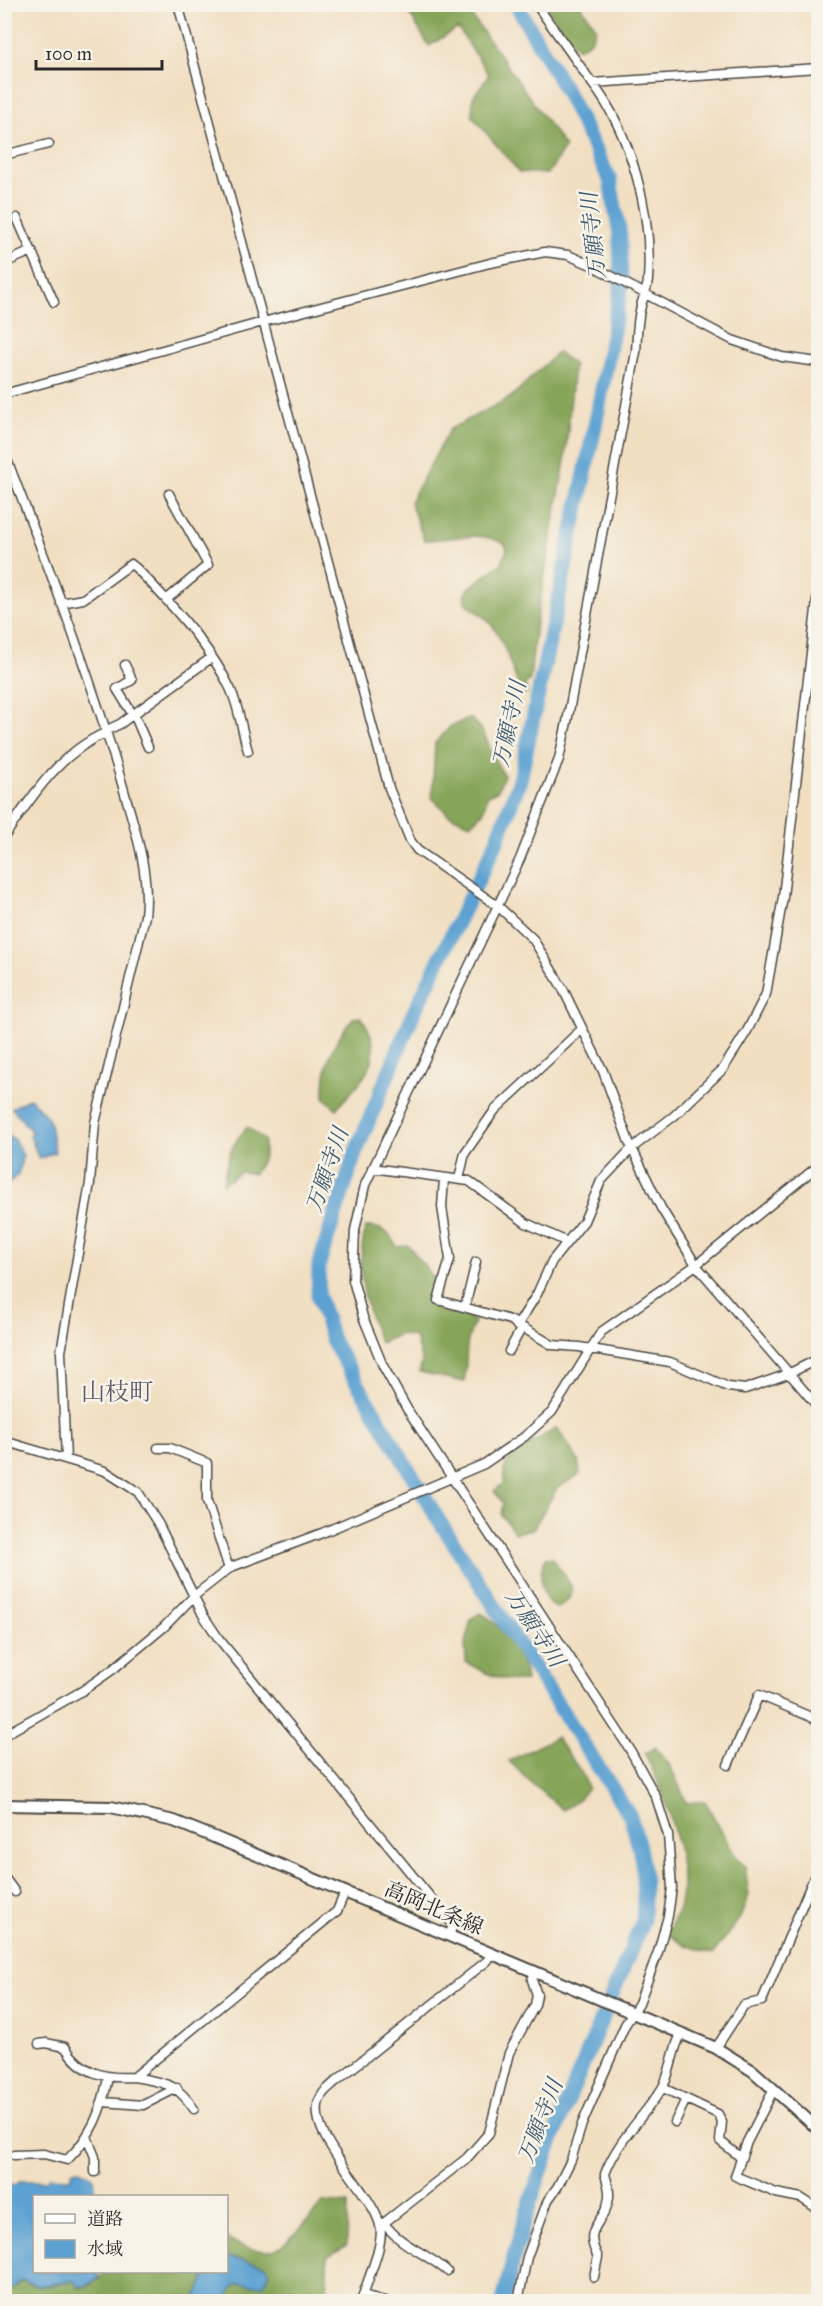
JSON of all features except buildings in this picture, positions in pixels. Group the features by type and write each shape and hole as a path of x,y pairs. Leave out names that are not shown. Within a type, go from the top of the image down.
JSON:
{"main road":[{"name":"高岡北条線","path":"4,1805 111,1807 174,1821 716,2048 753,2071 819,2129"}],"street":[{"path":"178,4 389,788 410,840 417,850 497,906 533,939 548,961 582,1029 615,1099 632,1148 661,1208 696,1266 819,1407"},
{"path":"518,2301 527,2257 548,2200 571,2160 582,2124 658,1952 668,1916 672,1888 671,1847 649,1782 629,1748 397,1392 358,1301 353,1280 355,1230 365,1185 520,859 561,750 643,291 648,280 647,241 635,169 622,132 605,100 536,4"},
{"path":"592,83 819,68"},
{"path":"4,155 49,144"},
{"path":"17,218 54,302"},
{"path":"4,263 32,251"},
{"path":"4,394 263,322 545,252 568,255 590,264 732,340 782,357 819,362"},
{"path":"4,452 107,731 143,857 147,900 126,998 95,1123 90,1183 61,1352 66,1459"},
{"path":"166,600 176,589 208,565 169,494"},
{"path":"61,603 83,598 131,564 166,600 211,658 231,690 248,751"},
{"path":"509,1352 552,1261 584,1221 601,1181 632,1148 674,1116 723,1069 747,1031 766,994 783,897 819,592"},
{"path":"4,837 51,772 78,747 133,714 211,658"},
{"path":"125,665 132,680 117,689 133,714 148,747"},
{"path":"459,1179 465,1153 495,1110 582,1029"},
{"path":"4,1735 112,1670 164,1627 194,1596 229,1569 484,1464 524,1437 552,1412 601,1332 696,1266 819,1166"},
{"path":"372,1168 469,1181 526,1223 567,1242"},
{"path":"444,1179 442,1207 450,1259 438,1300 510,1320 552,1345 579,1347 670,1362 728,1387 745,1389 788,1374 819,1359"},
{"path":"465,1307 476,1262"},
{"path":"4,1441 105,1471 138,1492 159,1525 194,1596 219,1639 453,1925 449,1936"},
{"path":"158,1448 170,1449 207,1463 207,1501 229,1569"},
{"path":"728,1765 759,1695 819,1720"},
{"path":"716,2048 744,2005 762,2001 819,1868"},
{"path":"4,1877 15,1892"},
{"path":"134,2077 337,1911 345,1892"},
{"path":"447,2271 434,2260 407,2245 382,2224 370,2200 320,2130 318,2112 320,2096 487,1961 492,1953"},
{"path":"388,2301 362,2298 379,2243 382,2224 467,2158 489,2133 509,2053 535,2005 537,1995 532,1980 535,1971"},
{"path":"594,2277 598,2257 590,2243 592,2230 609,2199 605,2174 645,2108 663,2088 670,2060 682,2033"},
{"path":"39,2044 46,2043 64,2047 73,2061 85,2069 108,2077 134,2077 171,2084 194,2109"},
{"path":"14,2156 44,2154 67,2160 87,2137 90,2126 101,2113 108,2077"},
{"path":"103,2102 143,2105 177,2088"},
{"path":"663,2088 718,2114 722,2122 720,2141 741,2157"},
{"path":"774,2089 741,2157 735,2176 776,2193 801,2198 819,2209"},
{"path":"675,2122 686,2099"},
{"path":"87,2137 95,2157 95,2172"}],"green space":[{"path":"404,5 464,5 565,147 548,174 519,172 472,116 473,97 489,75 458,28 429,46"},
{"path":"545,5 580,5 596,27 591,41 578,49"},
{"path":"558,352 574,365 565,461 536,623 530,680 525,684 527,693 522,694 500,637 486,619 464,601 467,589 501,564 507,550 505,544 475,536 424,540 410,502 450,429 511,397"},
{"path":"470,718 481,730 504,775 498,790 487,796 484,811 471,824 449,815 432,798 435,743 451,726"},
{"path":"361,1017 373,1044 373,1056 364,1077 336,1109 324,1097 327,1064 334,1045 346,1027 353,1018"},
{"path":"248,1127 264,1140 264,1157 254,1174 241,1172 223,1184 233,1146"},
{"path":"366,1227 385,1231 397,1247 408,1245 440,1286 434,1303 461,1310 475,1322 468,1338 464,1382 419,1372 422,1362 415,1337 401,1334 380,1343 366,1300 361,1272"},
{"path":"557,1428 578,1460 580,1474 557,1488 533,1529 515,1533 501,1515 503,1503 494,1491 504,1483 504,1469 511,1455"},
{"path":"552,1557 567,1578 572,1590 565,1602 556,1608 549,1604 541,1581 541,1570 545,1558"},
{"path":"480,1613 495,1624 510,1642 521,1663 526,1681 495,1676 466,1662 465,1643 471,1619"},
{"path":"556,1737 578,1768 588,1788 577,1801 563,1810 509,1761"},
{"path":"656,1747 670,1766 687,1803 705,1801 737,1859 745,1866 749,1895 740,1918 713,1954 684,1945 667,1934 679,1908 682,1891 681,1872 674,1830 660,1788 645,1754"},
{"path":"324,2202 348,2204 347,2245 327,2257 327,2286 321,2297 323,2301 5,2302 4,2290 13,2289 22,2281 38,2287 75,2281 77,2288 88,2287 105,2273 228,2273 228,2240 249,2248 272,2250 285,2243"}],"water":[{"path":"30,1098 49,1119 55,1152 39,1159 30,1136 31,1131 12,1108"},
{"path":"5,1133 14,1139 23,1155 18,1175 5,1186"},
{"path":"79,2170 91,2176 96,2195 33,2195 33,2273 98,2273 99,2279 88,2285 77,2287 75,2281 38,2286 22,2280 13,2289 5,2289 5,2183 14,2185 21,2181 46,2181 49,2177 70,2178 73,2171"},
{"path":"228,2257 266,2265 270,2272 264,2285 237,2285 226,2301 192,2301 200,2291 207,2273 228,2273"}],"waterway":[{"name":"万願寺川","path":"503,2302 515,2253 546,2156 643,1920 644,1879 641,1855 630,1816 438,1519 333,1342 318,1295 319,1264 355,1154 414,1012 497,841 520,780 596,421 621,288 620,235 610,180 567,93 516,4"}],"district":[{"name":"山枝町","path":"117,1392"}]}
